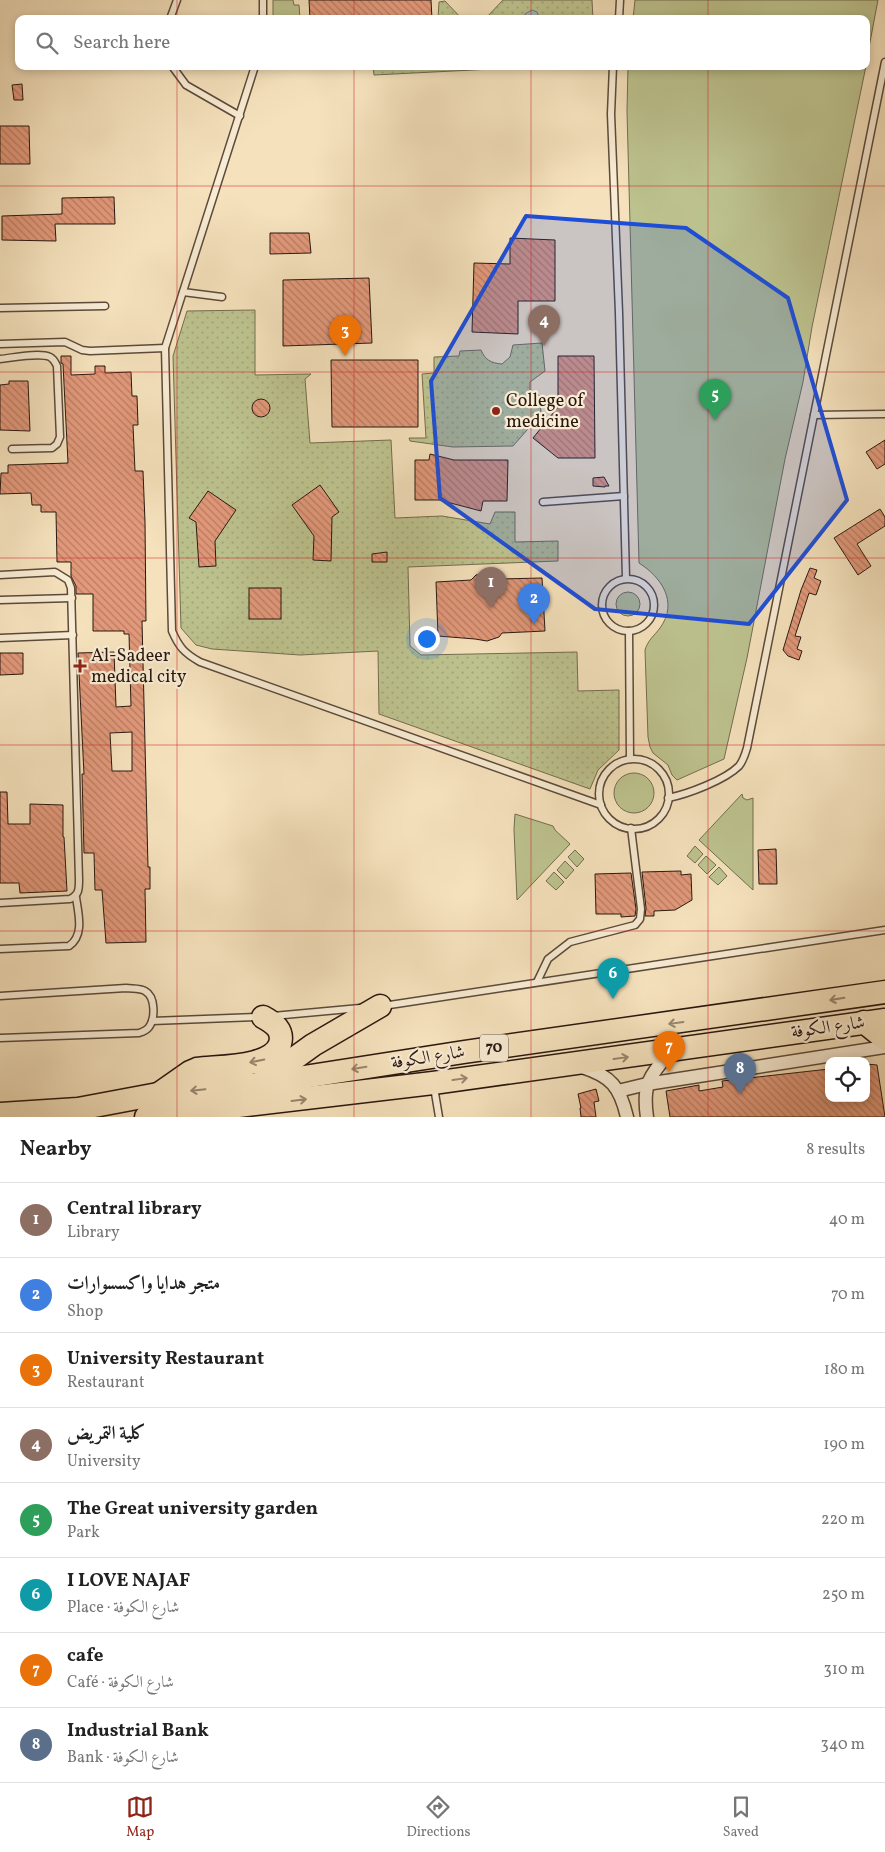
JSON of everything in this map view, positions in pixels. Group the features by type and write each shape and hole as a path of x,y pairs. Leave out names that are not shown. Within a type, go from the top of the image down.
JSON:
{"highway":[{"name":"شارع الكوفة","path":"0,1114 78,1109 158,1094 259,1084 885,992"},
{"path":"259,1084 313,1045 380,1006"},
{"path":"158,1094 197,1069 261,1062 270,1056 279,1047 281,1040 280,1031 276,1025 264,1017"},
{"path":"875,1021 885,1039"},
{"name":"شارع الكوفة","path":"146,1117 433,1083 875,1021"},
{"path":"0,1103 94,1096 131,1098"}],"street":[{"path":"618,1091 647,1084 885,1047"},
{"path":"647,1117 645,1092 647,1084 650,1076 671,1051"},
{"path":"572,1064 606,1077 622,1098 626,1117"}],"lane":[{"path":"171,15 177,0"},
{"path":"263,0 264,15"},
{"path":"619,15 620,0"},
{"path":"668,798 689,794 728,773 743,760 747,748 885,62"},
{"path":"175,70 186,85 240,116"},
{"path":"254,70 165,348 172,631 177,643 186,654 200,662 601,805"},
{"path":"613,70 611,114 619,313 626,578"},
{"path":"183,292 222,297"},
{"path":"0,308 105,306"},
{"path":"0,344 65,342 82,350 90,351 165,348"},
{"path":"0,359 43,355 55,360 57,366 60,437 57,444 52,448 12,449"},
{"path":"814,416 885,414"},
{"path":"543,502 624,496"},
{"path":"0,574 55,572 68,580 71,588 79,880 79,890 76,897 80,927 73,943 68,946 0,949"},
{"path":"626,578 636,579 644,583 654,599 654,608 646,624 638,629 629,631 613,627 603,614 601,606 605,590 611,584 626,578"},
{"path":"0,600 72,598"},
{"path":"629,631 630,759"},
{"path":"0,638 73,635"},
{"path":"630,759 640,759 659,769 665,778 668,788 668,798 660,817 651,824 642,827 631,828 621,826 612,821 605,814 599,794 600,784 604,775 611,767 630,759"},
{"path":"537,982 548,959 570,942 635,925 640,919 641,909 631,828"},
{"path":"0,903 70,900 76,897"},
{"path":"152,1020 264,1017 380,1006 885,930"},
{"path":"0,996 126,988 140,989 146,991 151,996 154,1008 148,1029 139,1033 0,1038"},
{"path":"433,1083 439,1117"}],"highlighted area":[{"path":"526,216 686,228 788,298 847,500 749,624 595,609 440,498 431,381"}],"green space":[{"path":"273,0 293,0 294,5 299,5 300,15 273,15"},
{"path":"503,0 592,0 593,15 489,15"},
{"path":"635,0 878,0 870,42 870,15 633,15"},
{"path":"445,1 458,15 438,15 439,2"},
{"path":"373,70 473,70 374,75"},
{"path":"628,70 865,70 812,327 803,382 785,459 747,658 724,759 677,780 672,775 668,765 653,753 648,737 645,650 665,618 668,600 665,591 654,575 639,563 627,111"},
{"path":"255,310 255,375 311,374 305,379 310,443 391,440 395,518 442,516 490,524 495,512 515,512 515,542 558,541 558,561 408,567 410,646 421,655 577,652 578,691 619,690 619,750 598,770 590,789 379,714 378,651 300,655 212,649 196,645 181,628 173,356 187,311"},
{"path":"542,343 545,371 530,382 530,390 540,396 541,414 513,446 453,447 410,441 409,438 426,438 422,374 434,373 434,357 459,356 460,351 481,350 489,360 502,364 510,357 513,345"},
{"path":"628,592 633,593 639,599 639,609 633,615 628,616 623,615 617,609 616,604 617,599 623,593"},
{"path":"638,773 645,776 651,782 654,793 653,801 645,810 638,813 630,813 623,810 615,801 614,789 617,782 626,774"},
{"path":"742,794 743,798 747,800 753,798 753,890 699,840"},
{"path":"515,814 553,826 570,844 517,900 514,829"},
{"path":"695,846 703,854 695,863 687,856"},
{"path":"575,850 584,859 577,867 568,857"},
{"path":"706,856 716,865 707,874 698,865"},
{"path":"565,861 574,870 566,879 557,870"},
{"path":"719,867 727,876 718,885 709,877"},
{"path":"554,872 564,882 556,890 546,881"}],"water":[{"path":"532,10 537,12 538,15 525,15"}],"building":[{"path":"309,0 431,0 432,15 310,15"},
{"path":"22,84 23,100 14,100 12,85"},
{"path":"0,126 29,126 30,164 0,164"},
{"path":"114,197 115,224 55,224 56,241 2,240 2,216 62,214 62,198"},
{"path":"270,233 309,233 311,253 270,254"},
{"path":"510,238 555,240 555,301 518,301 518,334 472,332 474,263 510,264"},
{"path":"369,278 372,343 283,346 283,280"},
{"path":"61,356 71,356 71,375 95,374 95,366 105,366 105,373 131,372 132,396 137,396 138,425 133,425 135,471 143,471 145,522 146,621 142,621 148,867 150,867 150,889 145,889 146,942 106,943 102,890 95,890 94,853 84,853 82,774 84,774 78,653 114,652 116,707 131,706 129,634 124,634 124,631 93,631 93,594 76,594 76,586 71,576 71,562 57,562 56,512 41,512 41,505 32,505 31,493 0,494 1,473 8,473 8,465 68,463 63,364 61,363","holes":["132,732 132,771 112,771 110,733"]},
{"path":"558,356 594,356 595,458 558,458 533,438 558,407"},
{"path":"331,360 418,360 418,427 332,427"},
{"path":"9,381 28,381 30,431 0,430 0,385 9,384"},
{"path":"261,399 267,402 270,408 267,414 261,417 255,414 252,408 255,402"},
{"path":"885,440 885,464 877,469 866,452"},
{"path":"430,454 454,460 508,460 507,501 483,501 481,511 439,500 415,500 415,460 429,460"},
{"path":"604,477 609,486 593,486 593,478"},
{"path":"320,485 339,512 332,517 331,561 313,560 314,536 292,505"},
{"path":"208,491 236,510 215,541 216,566 199,567 196,522 189,518"},
{"path":"880,509 885,517 885,526 857,544 871,566 858,575 834,538"},
{"path":"387,552 387,562 372,562 372,554"},
{"path":"810,568 817,570 814,578 821,581 816,595 809,593 795,636 801,637 797,649 802,651 799,660 788,656 783,650 801,590"},
{"path":"486,573 500,579 542,578 545,631 502,633 499,637 487,641 438,636 436,582 471,580 476,575"},
{"path":"249,588 281,588 281,619 249,619"},
{"path":"0,653 23,653 23,674 0,675"},
{"path":"0,792 7,792 8,824 30,824 30,804 63,805 67,891 20,893 19,883 0,883"},
{"path":"776,849 777,884 759,884 758,850"},
{"path":"681,871 681,875 691,874 692,900 675,910 654,911 654,916 645,916 646,908 642,872"},
{"path":"631,873 636,909 635,916 621,917 621,914 596,914 595,874"},
{"path":"870,1064 877,1065 885,1117 670,1117 666,1091 699,1085 699,1091 723,1087 722,1081 825,1069 825,1102 870,1102"},
{"path":"596,1089 599,1101 594,1102 596,1117 581,1117 578,1094"}],"place":[{"name":"كلية التمريض","path":"544,346"},
{"name":"University Restaurant","path":"345,356"},
{"name":"College of medicine","path":"496,411"},
{"name":"The Great university garden","path":"715,420"},
{"name":"Central library","path":"491,608"},
{"name":"متجر هدايا واكسسوارات","path":"534,624"},
{"name":"Al-Sadeer medical city","path":"80,666"},
{"name":"I LOVE NAJAF","path":"613,999"},
{"name":"cafe","path":"669,1072"},
{"name":"Industrial Bank","path":"740,1094"}]}
